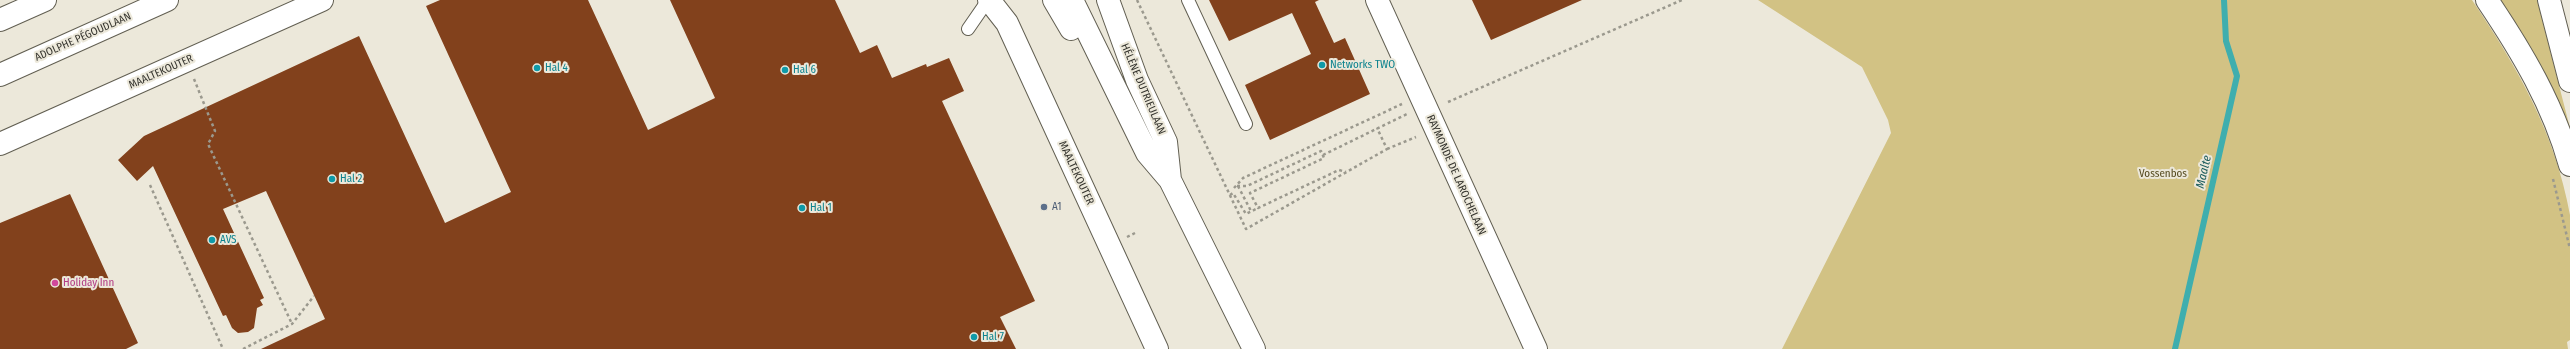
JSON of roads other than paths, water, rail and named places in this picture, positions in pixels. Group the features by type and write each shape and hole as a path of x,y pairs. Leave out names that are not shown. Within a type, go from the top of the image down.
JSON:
{"main road":[{"path":"0,20 45,0"},
{"name":"ADOLPHE PÉGOUDLAAN","path":"0,75 167,0"},
{"name":"MAALTEKOUTER","path":"0,144 322,0"},
{"name":"MAALTEKOUTER","path":"988,0 1007,23 1157,349"},
{"path":"1054,0 1077,40 1098,54"},
{"path":"1072,0 1098,54"},
{"name":"HÉLÈNE DUTRIEULAAN","path":"1108,0 1137,80 1166,142 1170,180"},
{"name":"RAYMONDE DE LAROCHELAAN","path":"1377,0 1536,349"},
{"path":"2487,0 2514,39 2542,88 2563,139 2560,169"},
{"path":"2549,0 2570,81"},
{"name":"HÉLÈNE DUTRIEULAAN","path":"1098,54 1147,153 1170,180 1254,349"}],"lane":[{"path":"968,29 988,0"},
{"path":"1188,0 1246,124"}],"waterway":[{"name":"Maalte","path":"2175,349 2237,76 2226,41 2224,0"}],"place":[{"name":"Networks TWO","path":"1322,65"},
{"name":"Hal 4","path":"537,68"},
{"name":"Hal 6","path":"785,70"},
{"name":"Hal 2","path":"332,179"},
{"name":"A1","path":"1044,207"},
{"name":"Hal 1","path":"802,208"},
{"name":"AVS","path":"212,240"},
{"name":"Holiday Inn","path":"55,283"},
{"name":"Hal 7","path":"974,337"}],"park label":[{"name":"Vossenbos","path":"2163,174"}]}
